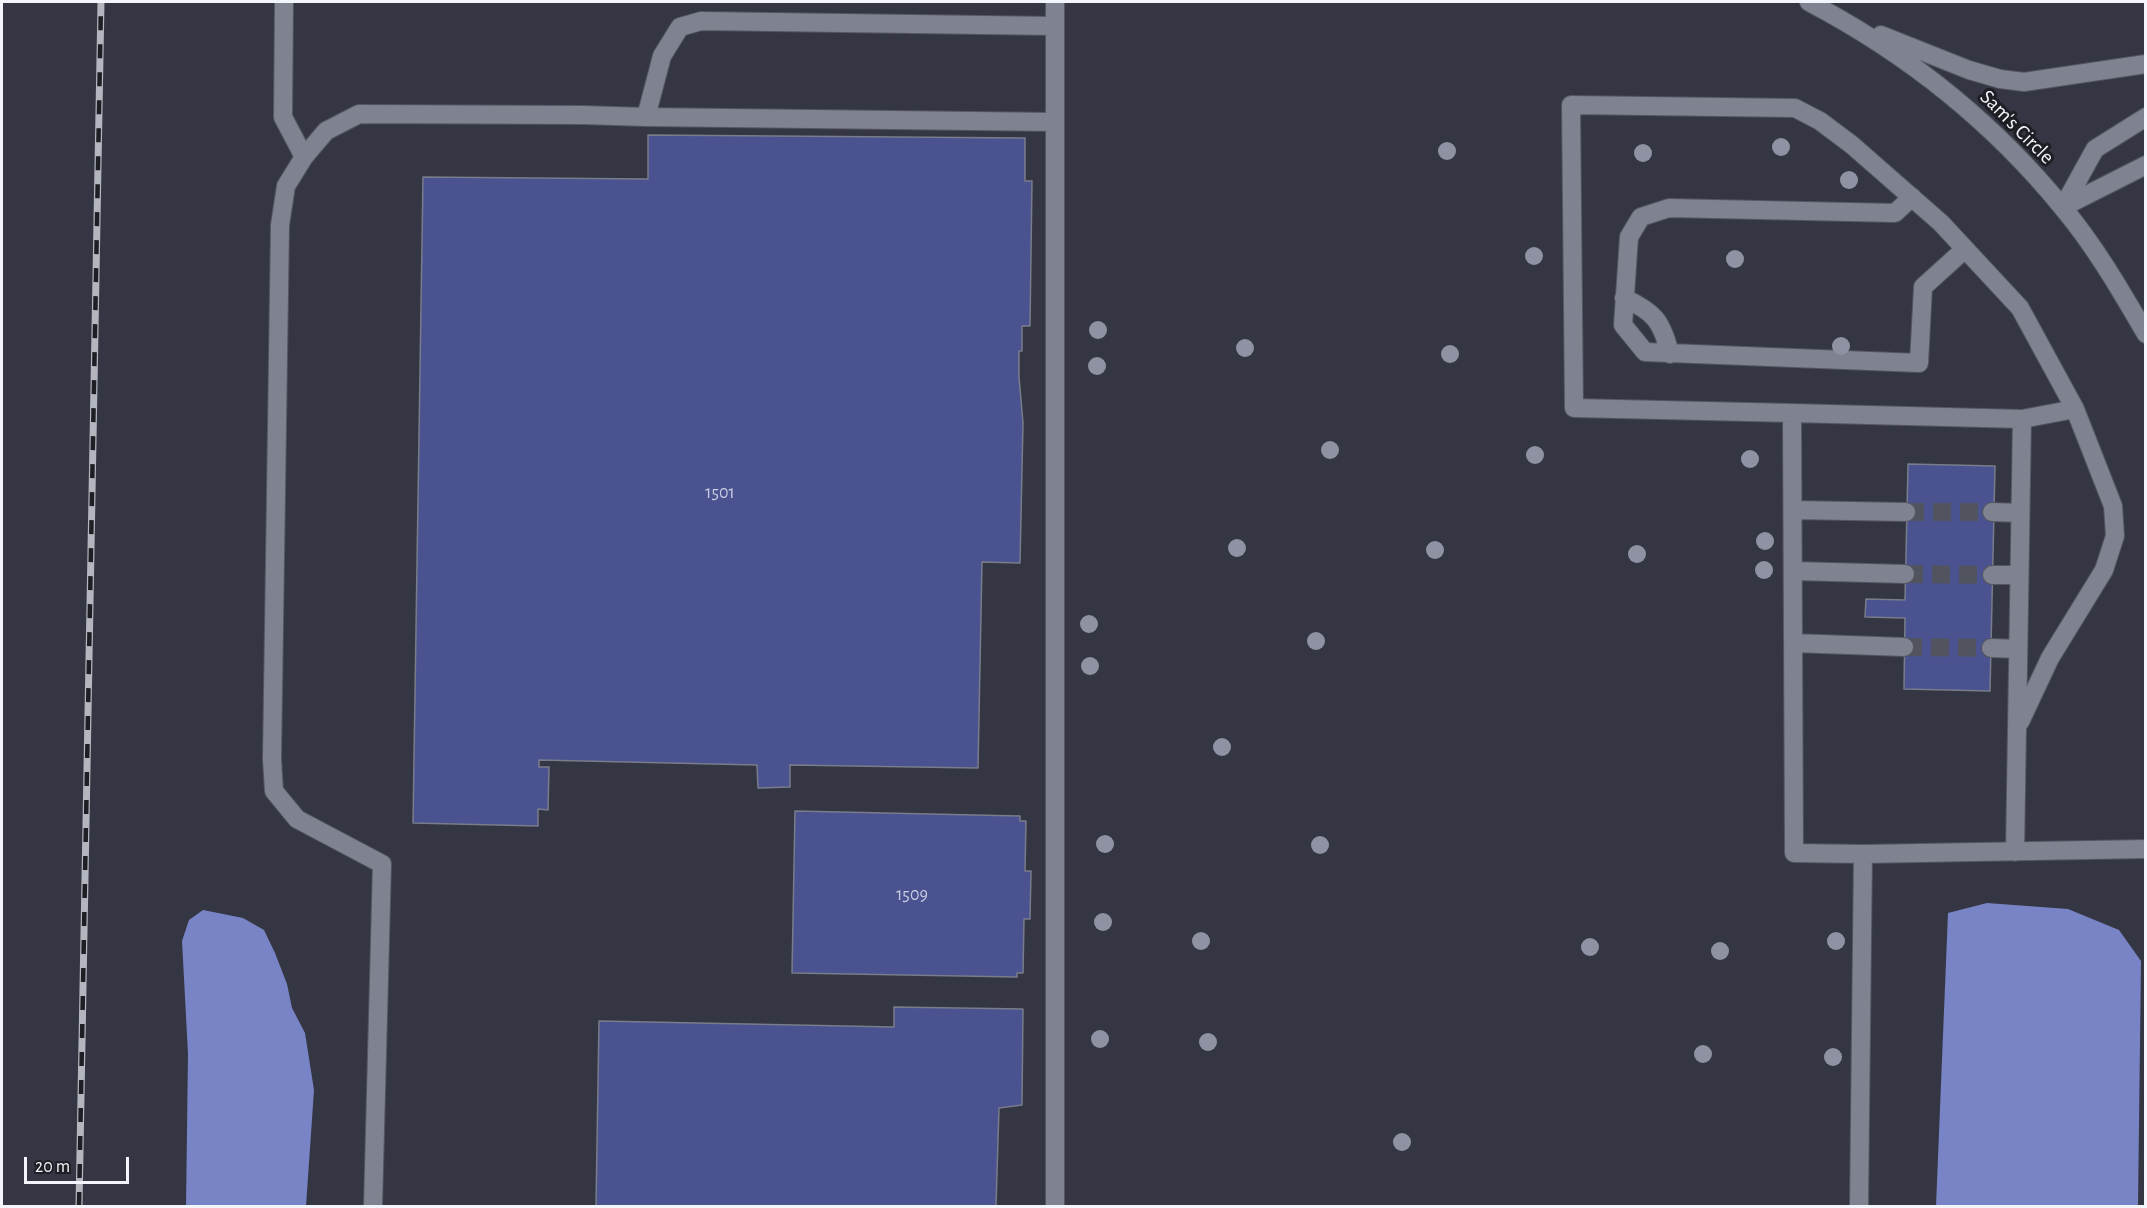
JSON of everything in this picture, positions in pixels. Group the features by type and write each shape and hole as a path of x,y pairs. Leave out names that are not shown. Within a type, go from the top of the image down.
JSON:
{"street":[{"path":"284,2 283,117 304,157"},
{"path":"1054,2 1055,1206"},
{"name":"Sam's Circle","path":"1809,2 1842,20 1950,93 2013,151 2063,207 2090,244 2145,334"},
{"path":"1842,20 1969,70 2000,79 2024,82 2145,64"},
{"path":"646,117 662,56 680,27 701,21 1054,26"},
{"path":"2017,729 2050,658 2104,570 2115,536 2113,506 2075,409 2020,308 1941,223 1912,196 1836,133 1820,121 1795,108 1571,105 1574,408 2022,419 2075,409"},
{"path":"373,1206 382,864 297,819 274,790 273,780 280,225 286,186 304,157 326,131 359,114 1055,122"},
{"path":"2063,207 2095,149 2145,117"},
{"path":"2063,207 2145,165"},
{"path":"1912,196 1895,213 1669,208 1641,217 1629,237 1623,325 1646,352 1919,363 1923,287 1965,249"},
{"path":"1624,298 1645,308 1664,331 1670,354"},
{"path":"1792,413 1794,853 2145,849"},
{"path":"2015,852 2022,419"},
{"path":"1793,510 1906,512"},
{"path":"1992,512 2020,513"},
{"path":"1794,571 1905,574"},
{"path":"1992,575 2019,575"},
{"path":"1793,643 1904,647"},
{"path":"1991,648 2018,649"},
{"path":"1859,1206 1863,854"}],"water":[{"path":"1987,903 2068,909 2119,930 2141,961 2138,1206 1936,1206 1948,913"},
{"path":"203,910 243,918 264,930 287,984 292,1008 305,1033 314,1090 306,1206 186,1206 188,1054 182,941 189,920"}],"building":[{"path":"648,135 1025,138 1025,181 1032,181 1030,326 1022,326 1022,351 1019,351 1023,423 1020,563 982,562 978,768 790,765 790,787 758,788 757,765 539,760 539,767 549,767 548,810 538,809 538,826 413,823 423,177 648,179"},
{"path":"1908,464 1995,466 1990,691 1904,689 1905,618 1865,617 1866,599 1905,600"},
{"path":"795,811 1020,816 1020,821 1026,821 1025,871 1031,871 1030,919 1024,919 1023,973 1017,973 1017,977 792,973"},
{"path":"894,1007 1023,1009 1022,1105 999,1108 996,1206 596,1206 599,1021 894,1027"}],"tunnel":[{"path":"1906,512 1992,512"},
{"path":"1905,574 1992,575"},
{"path":"1904,647 1991,648"}],"railway":[{"path":"79,1206 101,2"}]}
